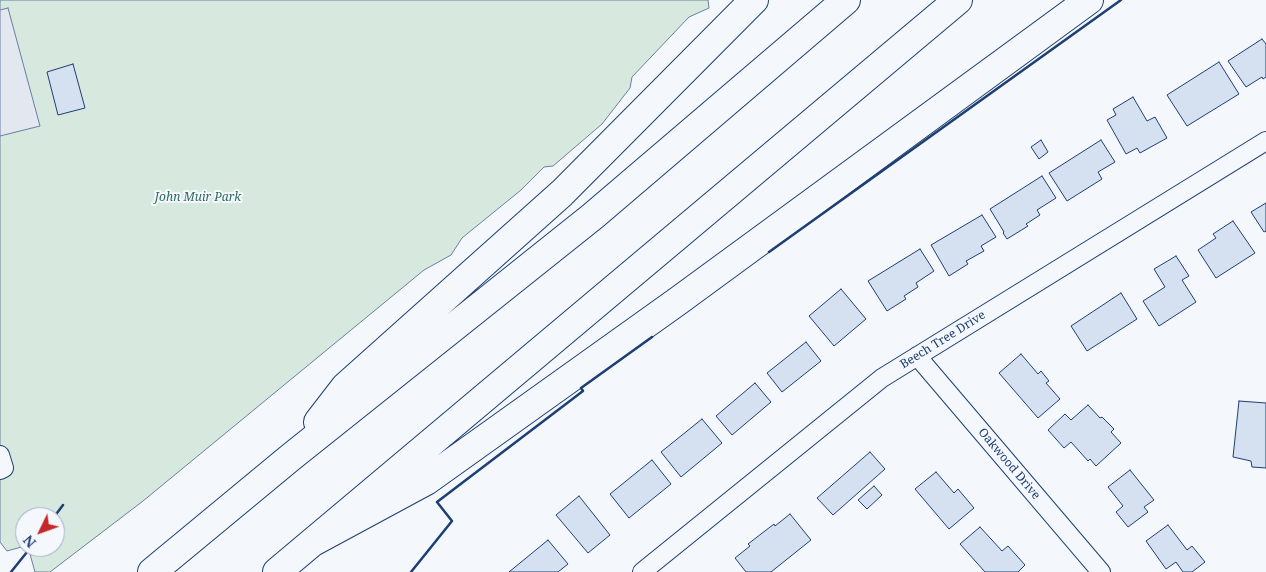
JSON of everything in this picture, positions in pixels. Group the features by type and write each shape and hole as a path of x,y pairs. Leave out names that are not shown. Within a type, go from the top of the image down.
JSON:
{"highway":[{"path":"291,457 345,387 562,193 754,0"},
{"path":"152,572 291,457 593,216 846,0"},
{"path":"277,572 958,0"},
{"path":"313,542 426,481 702,284 1089,0"}],"street":[{"name":"Beech Tree Drive","path":"653,569 882,378 1266,141"},
{"name":"Oakwood Drive","path":"917,356 1101,572"}],"green space":[{"name":"John Muir Park","path":"0,0 708,0 709,8 689,17 632,77 630,88 602,124 553,166 544,167 521,190 462,238 451,255 424,270 143,501 50,572 35,572 31,557 65,557 65,507 15,507 15,549 7,551 0,542"}],"shaded area":[{"path":"8,8 40,126 0,136 0,10"}],"building":[{"path":"1262,39 1266,44 1266,77 1263,79 1262,77 1246,87 1228,61"},
{"path":"1219,62 1239,94 1187,126 1167,95"},
{"path":"73,64 85,108 58,115 47,72"},
{"path":"1133,97 1147,121 1155,117 1167,138 1140,153 1137,148 1126,154 1107,120 1116,115 1113,109"},
{"path":"1041,140 1048,152 1039,159 1031,147"},
{"path":"1101,140 1115,162 1098,172 1102,179 1067,201 1049,173"},
{"path":"1042,176 1056,198 1037,210 1040,215 1026,224 1028,226 1007,239 990,209"},
{"path":"1266,203 1266,231 1264,232 1251,212"},
{"path":"982,215 996,237 981,246 984,251 966,261 968,264 949,276 931,245"},
{"path":"1233,221 1255,253 1216,278 1198,250 1216,238 1213,234"},
{"path":"920,249 934,271 916,283 918,287 904,296 906,299 887,311 868,281"},
{"path":"1176,256 1189,276 1182,280 1196,302 1159,326 1143,301 1165,287 1154,269"},
{"path":"841,289 866,319 834,346 809,316"},
{"path":"1121,293 1137,319 1087,351 1071,326"},
{"path":"806,342 821,361 782,392 767,373"},
{"path":"1021,354 1038,374 1041,371 1049,381 1046,383 1060,399 1038,418 999,373"},
{"path":"755,383 771,402 732,435 716,416"},
{"path":"1239,401 1266,403 1266,468 1252,467 1251,461 1233,457"},
{"path":"1088,405 1114,429 1111,432 1121,443 1096,466 1090,459 1088,461 1071,442 1064,448 1048,430 1065,414 1071,420"},
{"path":"702,419 722,443 681,477 661,452"},
{"path":"870,452 885,469 833,515 817,498"},
{"path":"652,460 671,484 629,518 610,494"},
{"path":"1130,470 1154,500 1144,507 1148,512 1128,527 1116,512 1123,506 1108,487"},
{"path":"936,472 954,493 958,489 974,508 949,529 915,489"},
{"path":"874,486 882,495 867,509 858,500"},
{"path":"579,496 610,535 588,553 556,515"},
{"path":"790,514 811,540 771,572 746,572 735,558 750,546 748,544"},
{"path":"1168,525 1187,550 1192,546 1205,562 1192,572 1183,572 1176,562 1166,569 1146,541"},
{"path":"980,527 1002,551 1008,546 1025,565 1018,572 985,572 960,544"},
{"path":"548,540 568,564 558,572 509,572"}],"wall":[{"path":"769,252 1121,0"},
{"path":"411,572 452,521 437,502 583,391 581,388 652,337"},
{"path":"11,572 23,557"}]}
